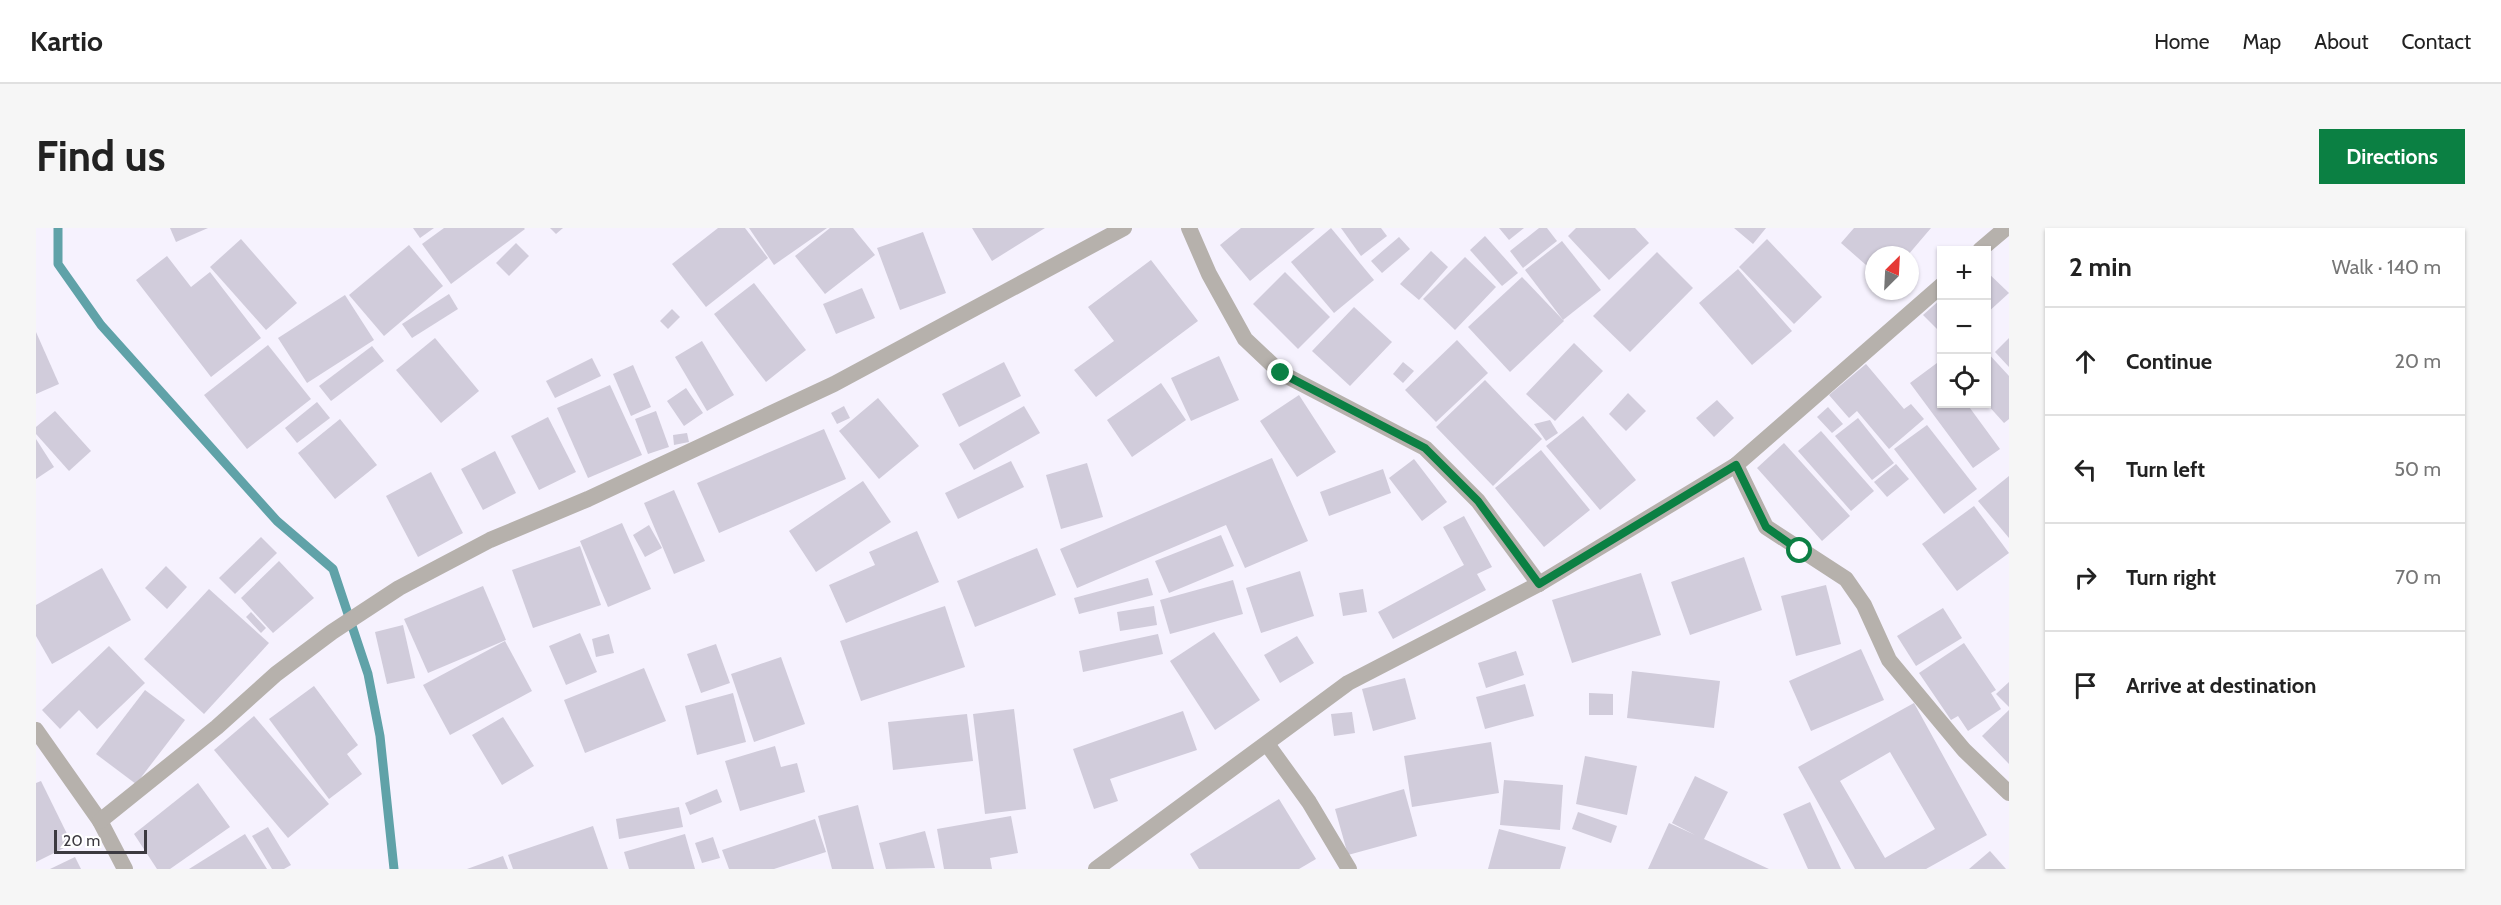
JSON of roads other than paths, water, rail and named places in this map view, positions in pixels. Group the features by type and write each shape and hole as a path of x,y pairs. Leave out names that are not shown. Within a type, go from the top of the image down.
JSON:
{"street":[{"path":"100,821 217,727 276,674 332,632 399,588 490,540 588,499 834,384 1124,228"},
{"path":"1189,228 1209,274 1245,339 1281,373 1425,448 1478,501 1539,584"},
{"path":"1985,246 2006,228"},
{"path":"1096,869 1348,683 1539,584 1736,465 1937,289"},
{"path":"1736,465 1766,527 1846,579 1864,605 1889,660 1964,750 2009,793"},
{"path":"36,730 100,821 125,869"},
{"path":"1267,744 1309,802 1349,869"}],"waterway":[{"path":"58,228 58,264 101,325 277,521 333,569 368,674 380,736 394,869"}]}
